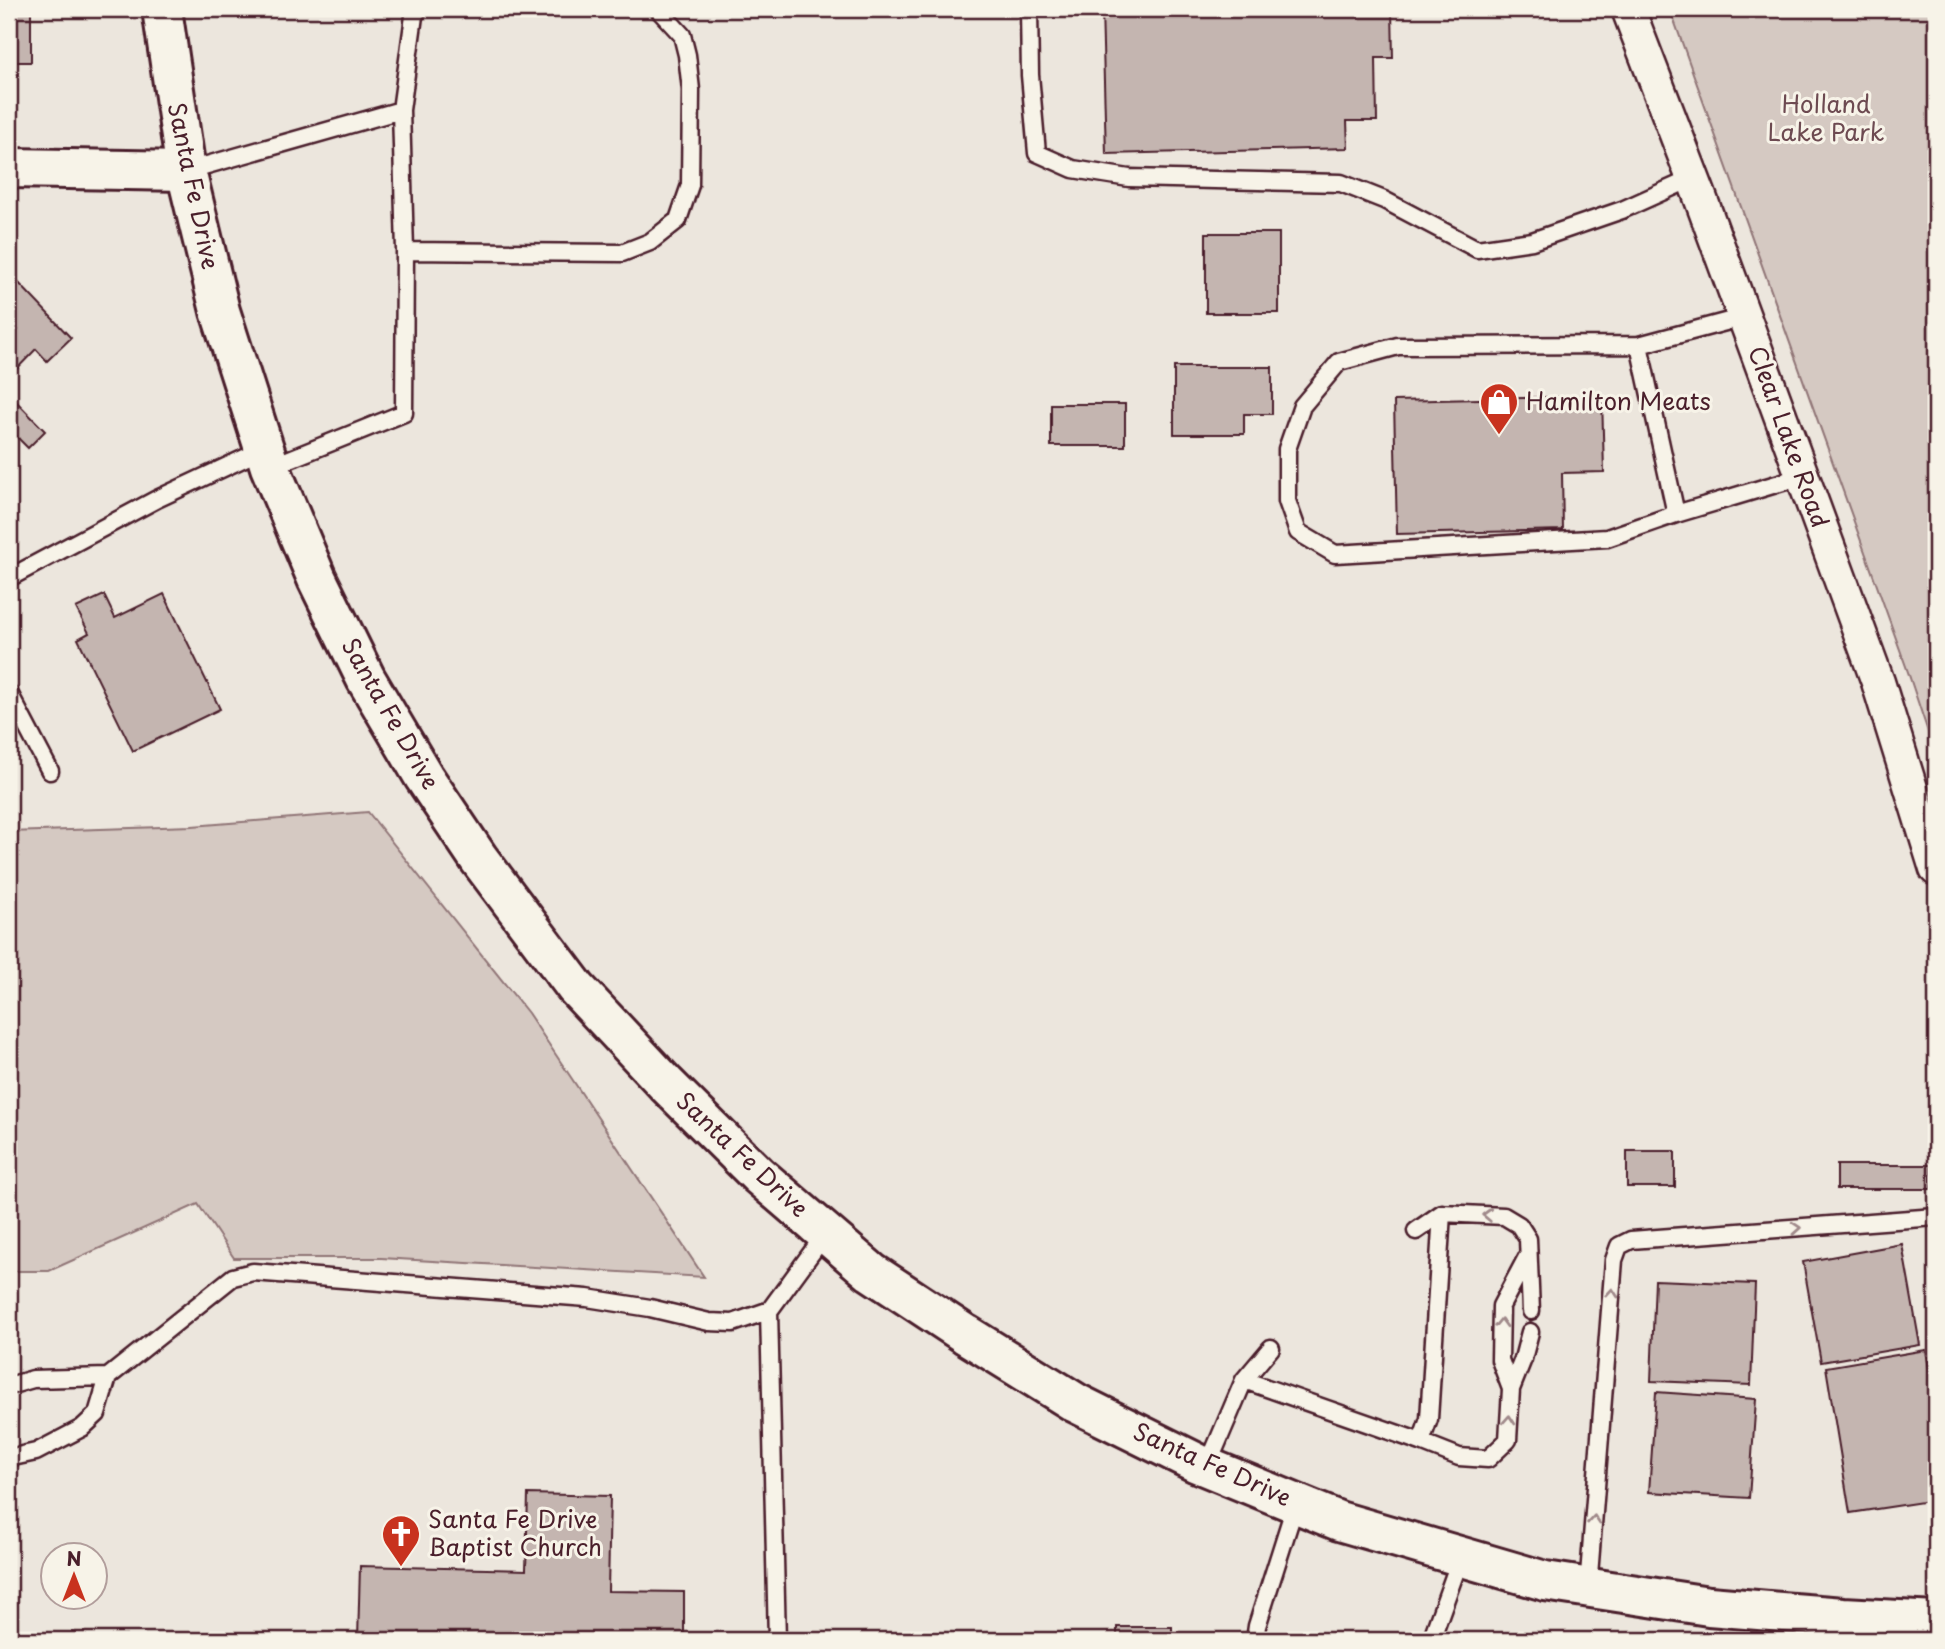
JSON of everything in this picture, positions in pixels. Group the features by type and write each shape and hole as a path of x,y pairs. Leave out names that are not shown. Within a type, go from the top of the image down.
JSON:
{"main road":[{"name":"Santa Fe Drive","path":"162,9 186,171 220,311 267,458 317,579 366,679 424,777 479,859 576,988 748,1166 871,1272 965,1335 1076,1403 1207,1467 1339,1521 1545,1581 1709,1606 1843,1618 1936,1622"},
{"path":"9,168 186,171"}],"street":[{"name":"Clear Lake Road","path":"1628,9 1878,682 1936,869"}],"lane":[{"path":"9,578 157,499 267,458 404,413 405,251 401,110 414,16 419,9"},
{"path":"405,251 622,253 650,242 678,220 690,185 691,90 682,34 658,9"},
{"path":"1028,9 1030,75 1037,153 1073,169 1129,178 1341,183 1384,200 1477,249 1532,241 1622,210 1693,178"},
{"path":"186,171 401,110"},
{"path":"1744,317 1639,345 1398,346 1339,362 1302,406 1287,449 1287,500 1298,532 1335,554 1607,538 1803,476"},
{"path":"1639,345 1676,514"},
{"path":"9,693 50,771"},
{"path":"1421,1443 1429,1419 1442,1213"},
{"path":"1416,1231 1442,1213 1504,1216 1519,1225 1528,1239 1531,1311"},
{"path":"1588,1588 1614,1260 1619,1245 1631,1240 1936,1217"},
{"path":"9,1456 36,1452 82,1428 97,1414 108,1377 233,1277 253,1272 587,1298 650,1308 709,1322 733,1323 770,1310 825,1233"},
{"path":"1511,1389 1500,1360 1501,1306 1528,1255"},
{"path":"770,1310 777,1640"},
{"path":"1244,1380 1459,1457 1488,1459 1508,1440 1511,1389 1530,1332"},
{"path":"1207,1467 1244,1380 1271,1348"},
{"path":"9,1386 33,1379 108,1377"},
{"path":"1255,1640 1296,1503"},
{"path":"1431,1640 1461,1557"}],"green space":[{"name":"Holland Lake Park","path":"1670,9 1936,9 1936,756 1908,672"},
{"path":"368,812 528,1013 704,1277 381,1258 234,1258 198,1204 49,1271 9,1271 9,832 192,826"}],"building":[{"path":"9,9 31,9 31,62 9,62"},
{"path":"1102,9 1392,9 1393,58 1376,58 1377,121 1347,121 1348,148 1106,154"},
{"path":"1206,233 1279,233 1279,313 1206,313"},
{"path":"15,279 71,338 47,361 36,349 9,377 9,338 18,330 9,320 9,285"},
{"path":"1174,367 1272,367 1272,414 1244,414 1244,434 1174,434"},
{"path":"9,394 45,431 28,448 9,429"},
{"name":"Hamilton Meats","path":"1602,396 1604,472 1562,473 1563,530 1397,534 1394,401"},
{"path":"1051,404 1125,404 1125,446 1051,446"},
{"path":"164,594 220,709 133,751 78,639 89,633 76,608 104,595 115,618"},
{"path":"1627,1151 1675,1151 1675,1187 1627,1187"},
{"path":"1837,1165 1931,1165 1931,1189 1837,1189"},
{"path":"1902,1244 1920,1345 1821,1362 1803,1262"},
{"path":"1655,1280 1755,1284 1751,1385 1651,1381"},
{"path":"1926,1350 1936,1413 1936,1500 1850,1513 1826,1367"},
{"path":"1656,1392 1756,1399 1749,1498 1649,1492"},
{"name":"Santa Fe Drive Baptist Church","path":"528,1494 610,1496 608,1591 684,1592 684,1640 358,1640 360,1566 526,1570"},
{"path":"1117,1627 1172,1627 1172,1640 1117,1640"}],"place":[{"name":"Hamilton Meats","path":"1499,436"},
{"name":"Santa Fe Drive Baptist Church","path":"401,1568"}]}
